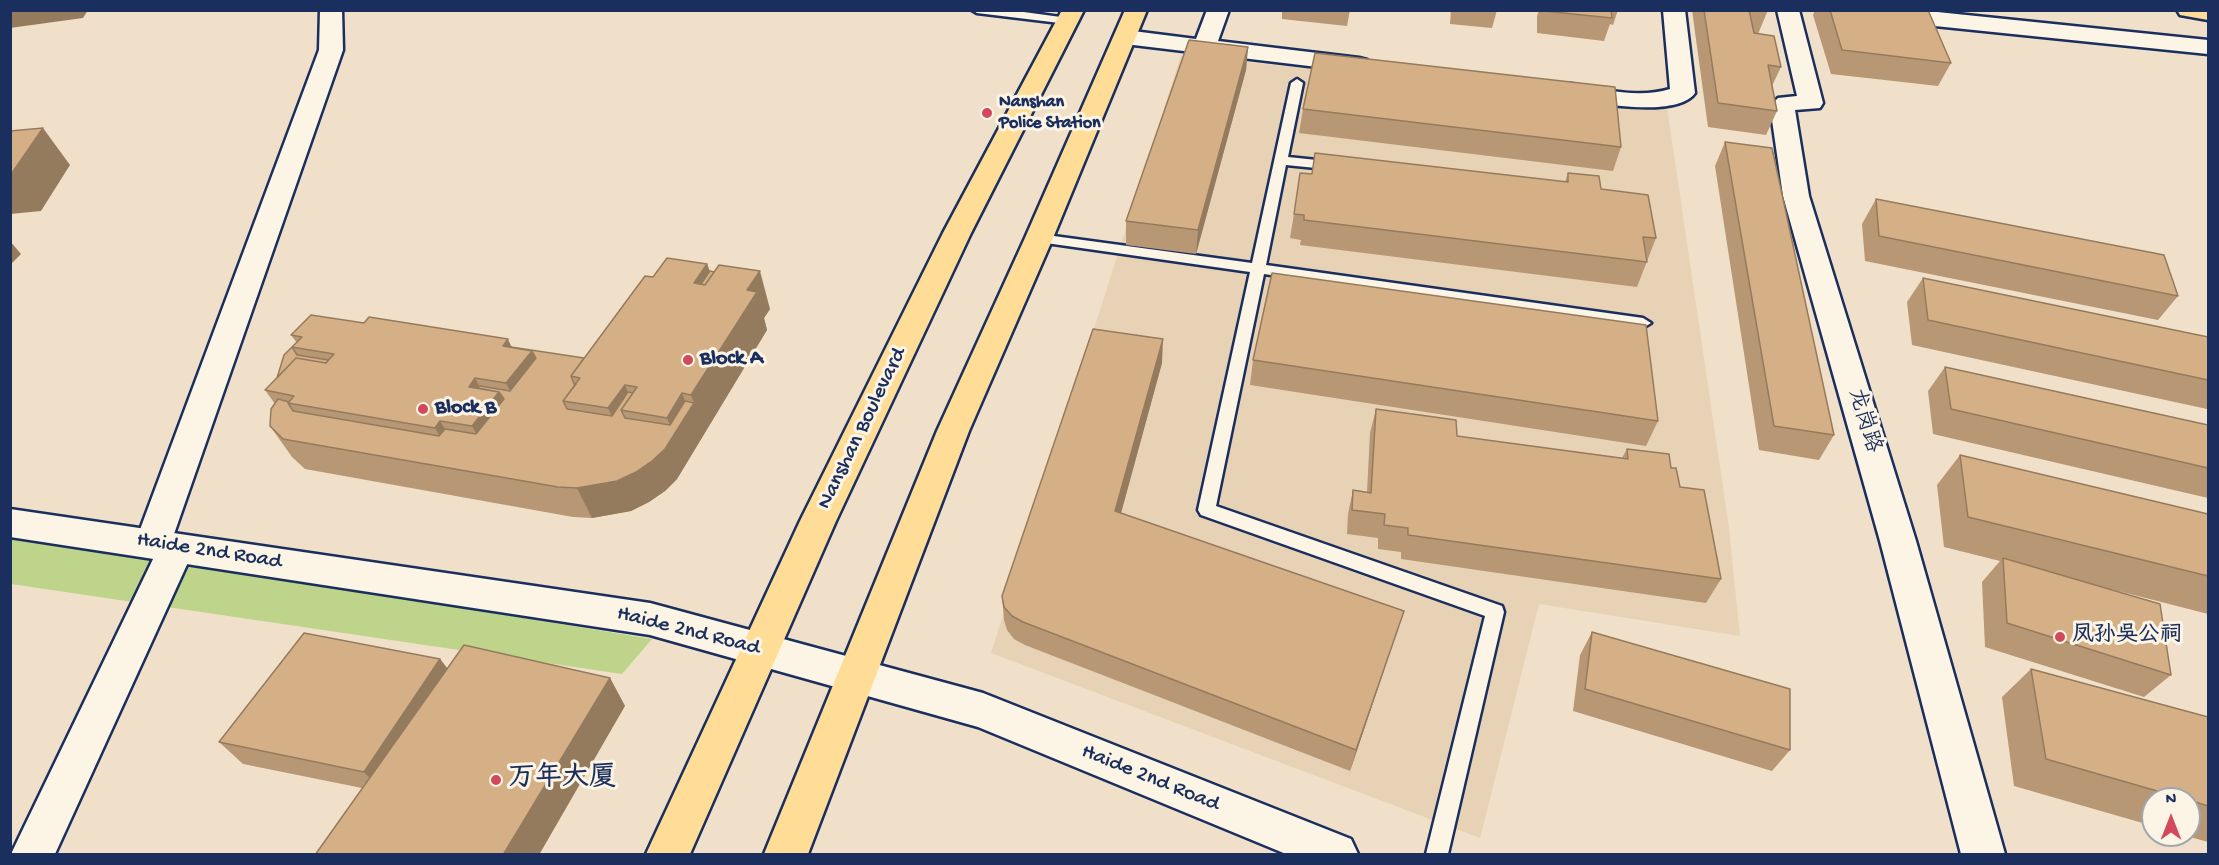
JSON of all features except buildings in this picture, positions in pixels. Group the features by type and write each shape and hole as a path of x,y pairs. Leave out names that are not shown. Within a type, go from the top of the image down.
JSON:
{"main road":[{"path":"2188,10 2208,13"},
{"name":"Nanshan Boulevard","path":"668,855 818,521 957,232 1071,16"},
{"path":"786,855 953,431 1131,24"}],"street":[{"path":"33,855 165,545 331,50 331,10"},
{"path":"1205,46 1218,10"},
{"path":"1554,89 1647,101 1669,99 1683,93 1674,10"},
{"name":"龙岗路","path":"1788,10 1811,103 1792,102 1782,106 1796,196 1898,541 1983,855"},
{"path":"1847,10 2208,47"},
{"path":"1131,24 1205,46 1380,68"},
{"name":"Haide 2nd Road","path":"10,523 650,619 983,711 1336,855"}],"lane":[{"path":"976,10 1071,16"},
{"path":"1297,83 1207,510 1495,612 1437,855"},
{"path":"1281,160 1351,168"},
{"path":"1039,238 1257,271 1643,323"}],"shaded area":[{"path":"1181,55 1667,107 1729,528 1740,636 1539,604 1480,838 991,653"}],"green space":[{"path":"11,537 133,554 652,639 622,674 11,584"}],"place":[{"name":"Nanshan Police Station","path":"987,113"},
{"name":"Block A","path":"688,360"},
{"name":"Block B","path":"423,409"},
{"name":"凤孙吴公祠","path":"2060,637"},
{"name":"万年大厦","path":"496,780"}]}
